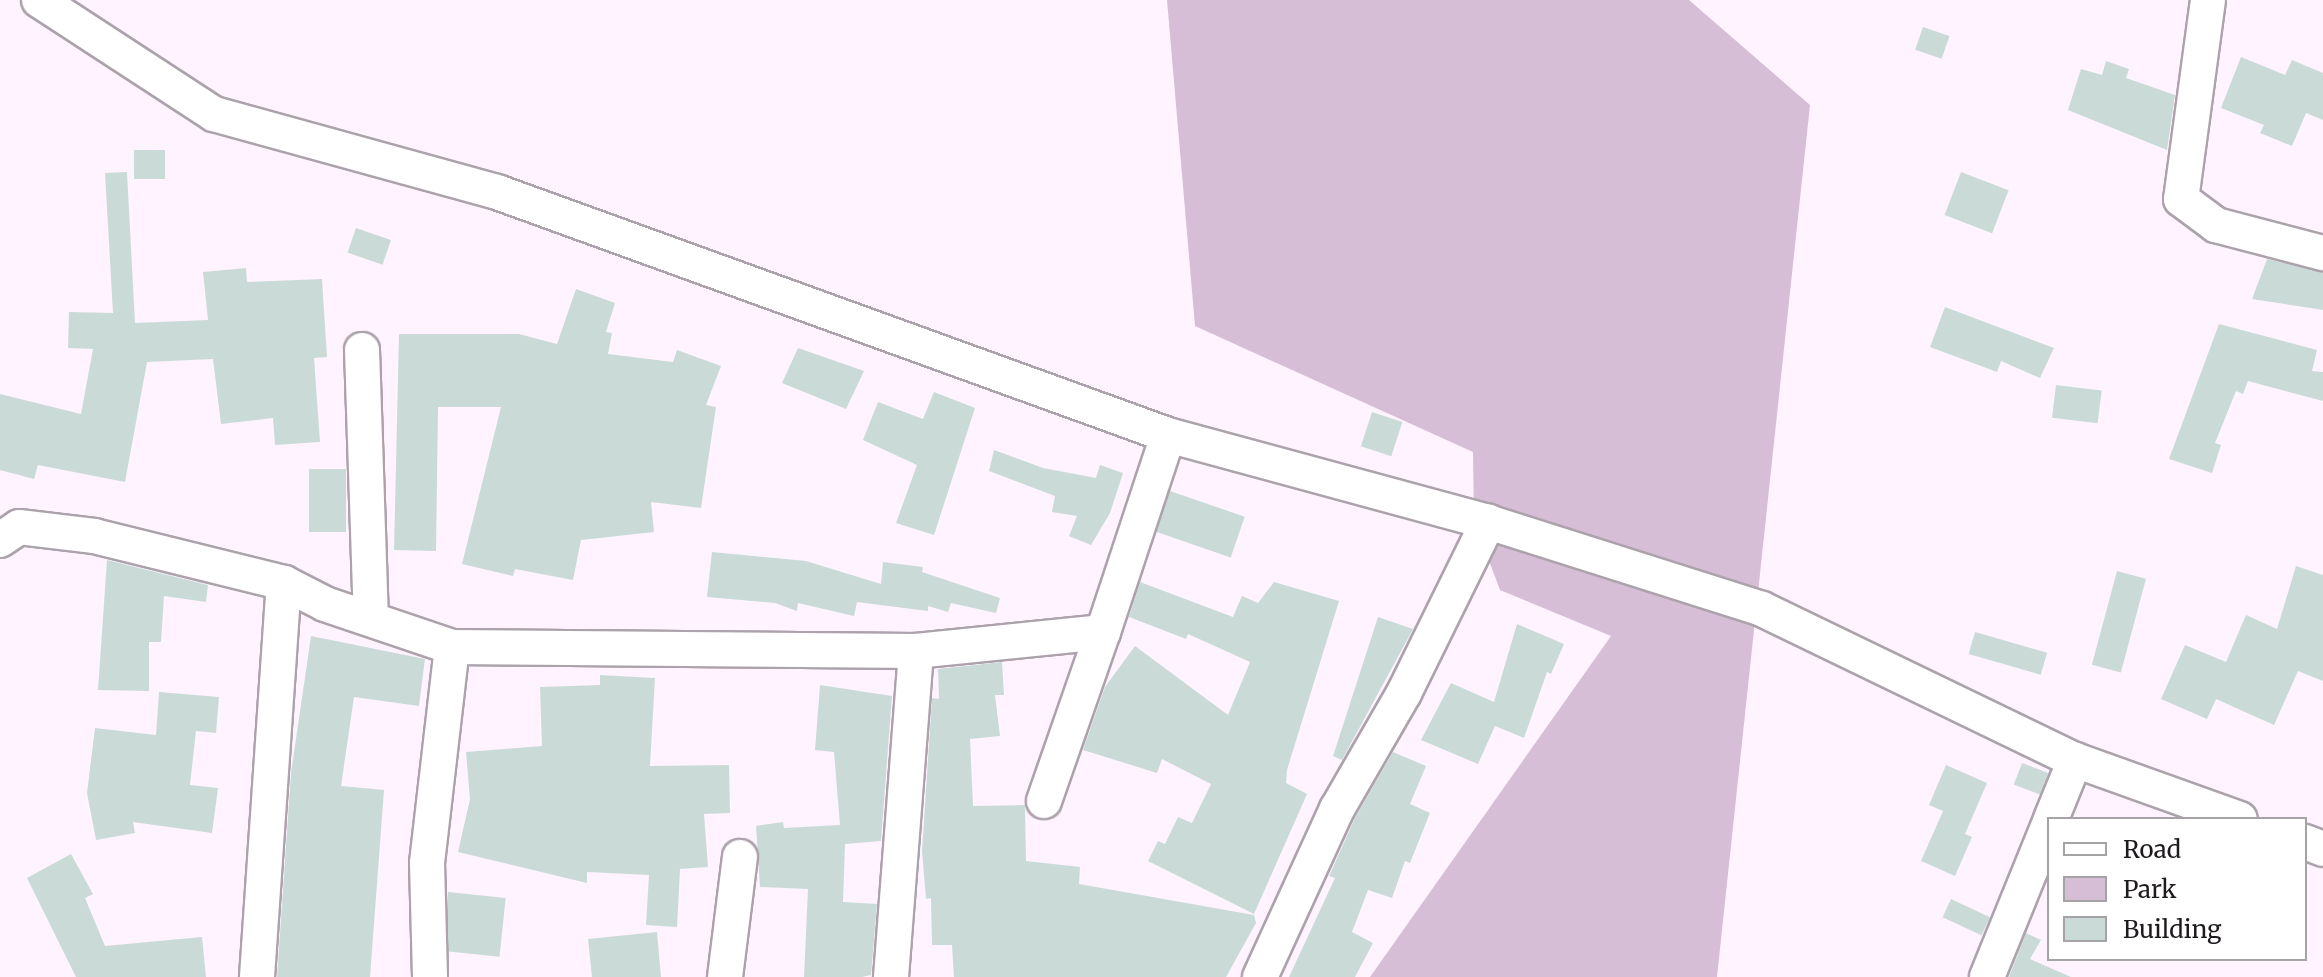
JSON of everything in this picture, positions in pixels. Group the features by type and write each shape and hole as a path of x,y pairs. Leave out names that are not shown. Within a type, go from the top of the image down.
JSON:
{"street":[{"path":"39,0 214,114 497,192 1168,435 1488,522 1762,609 2075,760 2234,817"},
{"path":"2208,0 2181,199 2216,225 2323,253"},
{"path":"362,350 371,616"},
{"path":"1044,801 1168,435"},
{"path":"1260,977 1337,809 1404,693 1488,522"},
{"path":"0,540 19,527 94,536 284,583 325,604 371,616 452,647 916,651 1103,632"},
{"path":"257,977 284,583"},
{"path":"430,977 427,863 452,647"},
{"path":"891,977 916,651"},
{"path":"2052,817 2075,760"},
{"path":"1987,977 2047,828"},
{"path":"725,977 740,857"}],"green space":[{"path":"1167,0 1689,0 1810,105 1717,977 1370,977 1611,636 1500,590 1474,521 1473,452 1195,326"}],"building":[{"path":"1923,27 1949,36 1942,59 1915,50"},
{"path":"2241,57 2285,75 2292,60 2323,73 2323,120 2306,113 2292,146 2260,133 2264,125 2221,108"},
{"path":"2106,61 2129,69 2126,78 2175,95 2167,150 2068,110 2081,69 2102,75"},
{"path":"134,150 165,150 165,179 134,179"},
{"path":"127,172 135,323 208,320 203,272 246,268 247,282 322,279 327,357 314,358 320,442 275,445 273,418 221,424 213,359 147,362 125,482 38,465 34,479 0,470 0,394 81,414 93,349 68,348 69,312 113,313 105,173"},
{"path":"1961,172 2009,190 1992,233 1945,215"},
{"path":"356,228 391,240 383,265 348,253"},
{"path":"2267,259 2323,272 2323,310 2252,299"},
{"path":"576,289 615,303 606,332 612,333 608,354 673,362 677,350 721,366 706,405 716,407 701,508 651,502 654,532 581,540 573,580 515,569 513,576 462,564 501,407 438,407 436,551 394,550 399,334 519,334 557,344"},
{"path":"1945,307 2054,348 2040,378 2001,361 1997,372 1930,347"},
{"path":"2219,324 2317,350 2312,371 2323,372 2323,401 2248,381 2243,394 2236,391 2215,443 2221,445 2212,473 2169,459"},
{"path":"798,348 864,371 846,409 782,383"},
{"path":"2056,385 2102,391 2098,423 2052,418"},
{"path":"934,392 975,408 934,535 896,523 917,465 863,440 878,402 923,419"},
{"path":"1372,412 1402,422 1391,456 1361,446"},
{"path":"994,450 1043,468 1096,478 1100,465 1123,473 1110,513 1091,545 1069,536 1077,516 1052,512 1055,496 989,471"},
{"path":"309,469 346,469 346,532 309,532"},
{"path":"1170,491 1245,517 1231,557 1156,532"},
{"path":"712,552 806,561 881,584 883,562 923,567 922,572 1000,598 996,613 951,603 948,612 928,606 928,611 857,602 854,616 798,603 797,611 775,603 707,597"},
{"path":"107,560 208,585 206,602 164,596 161,642 149,642 149,691 98,690"},
{"path":"2296,566 2323,575 2323,681 2298,671 2274,725 2216,699 2207,719 2161,699 2185,645 2226,662 2246,615 2277,629"},
{"path":"2117,571 2146,579 2121,672 2092,665"},
{"path":"1140,582 1233,617 1242,596 1258,603 1274,582 1339,601 1287,770 1286,783 1307,794 1254,914 1148,861 1158,841 1165,844 1178,817 1192,823 1211,784 1162,759 1157,773 1083,750 1105,687 1135,646 1228,715 1250,662 1188,634 1186,639 1129,617"},
{"path":"1378,617 1413,629 1342,760 1333,756"},
{"path":"1517,624 1564,644 1551,674 1547,672 1524,738 1495,726 1478,764 1421,740 1451,683 1494,702"},
{"path":"1975,632 2047,653 2041,675 1969,654"},
{"path":"311,636 425,659 419,706 354,697 341,786 384,790 370,977 277,977 291,773"},
{"path":"1002,662 1004,695 995,695 1000,736 970,739 973,806 1025,805 1026,861 1080,867 1079,884 1254,915 1256,923 1226,977 954,977 952,945 932,945 931,898 926,899 922,851 932,698 939,699 938,669"},
{"path":"600,675 655,678 650,766 729,765 730,813 704,814 708,867 680,869 677,927 646,925 649,875 587,872 587,883 458,852 470,799 466,752 542,746 540,687 600,685"},
{"path":"820,685 892,696 881,841 845,844 843,902 877,904 871,975 862,977 804,977 808,889 760,887 756,826 783,822 784,828 840,825 834,752 815,750"},
{"path":"159,692 219,697 216,733 196,731 190,785 218,788 212,833 133,822 135,833 96,840 87,793 95,728 156,735"},
{"path":"1393,752 1426,766 1410,804 1430,813 1410,863 1405,861 1392,898 1368,890 1352,932 1373,943 1355,977 1289,977 1335,878 1329,876 1355,818"},
{"path":"2022,763 2048,773 2040,795 2014,784"},
{"path":"1946,765 1987,783 1965,834 1972,837 1955,876 1921,861 1943,811 1929,805"},
{"path":"71,854 93,894 85,898 105,946 202,937 206,977 76,977 27,878"},
{"path":"448,892 506,898 500,957 442,951"},
{"path":"1951,899 1990,917 1982,935 1943,917"},
{"path":"657,932 661,977 592,977 588,939"},
{"path":"2026,933 2041,940 2030,959 2071,977 2009,977"}]}
